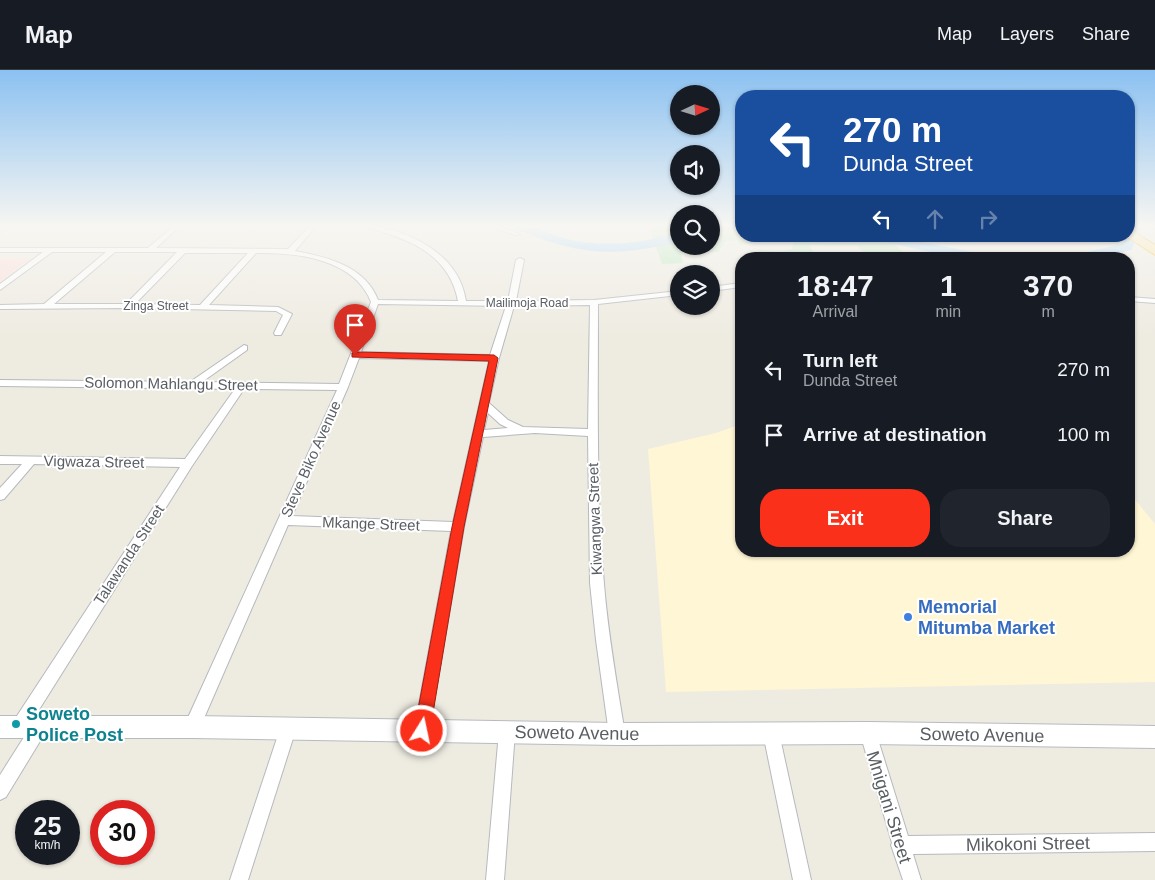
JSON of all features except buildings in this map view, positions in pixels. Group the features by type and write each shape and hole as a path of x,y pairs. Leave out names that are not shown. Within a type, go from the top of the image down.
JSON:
{"street":[{"path":"0,288 32,264"},
{"path":"46,307 97,264"},
{"path":"128,306 169,264"},
{"path":"203,307 242,264"},
{"path":"333,264 360,278 372,292 375,302"},
{"path":"445,264 457,277 462,290 462,302"},
{"path":"422,731 458,527 494,358 511,304 519,264"},
{"path":"720,288 735,286"},
{"name":"Mailimoja Road","path":"375,302 511,304 594,302 670,294"},
{"path":"1135,300 1155,301"},
{"name":"Steve Biko Avenue","path":"192,727 343,387 375,302"},
{"name":"Kiwangwa Street","path":"594,302 592,433 597,585 617,734"},
{"name":"Zinga Street","path":"0,308 128,306 278,309 288,314 278,333"},
{"path":"192,384 244,348"},
{"path":"355,355 494,358"},
{"name":"Solomon Mahlangu Street","path":"0,383 343,387"},
{"name":"Talawanda Street","path":"0,790 20,727 188,463 242,385"},
{"path":"484,404 504,422 520,429"},
{"path":"478,434 520,429 572,430 592,433"},
{"name":"Vigwaza Street","path":"0,460 188,463"},
{"path":"0,496 32,460"},
{"name":"Mkange Street","path":"285,520 458,527"},
{"name":"Soweto Avenue","path":"20,727 192,727 617,734 868,733 1155,738"},
{"path":"239,880 288,729"},
{"path":"495,880 507,732"},
{"path":"771,733 802,880"},
{"name":"Mnigani Street","path":"868,733 912,880"},
{"name":"Mikokoni Street","path":"900,845 1155,842"}],"shaded area":[{"path":"0,264 23,264 0,281"},
{"name":"Memorial Mitumba Market","path":"735,426 735,557 1135,557 1135,499 1155,524 1155,682 666,692 648,449 716,433"}],"place":[{"name":"Memorial Mitumba Market","path":"908,617"},
{"name":"Soweto Police Post","path":"16,724"}],"route":[{"path":"355,355 494,358 458,527 422,731"}]}
